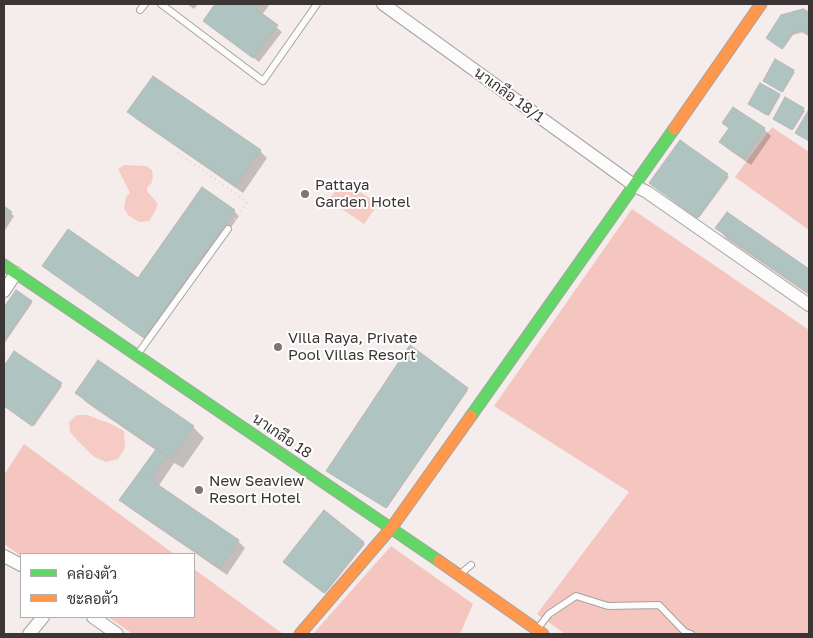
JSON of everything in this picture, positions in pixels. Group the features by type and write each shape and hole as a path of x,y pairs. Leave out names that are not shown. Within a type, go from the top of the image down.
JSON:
{"street":[{"name":"นาเกลือ 18/1","path":"383,4 635,186 647,192 809,305"},
{"path":"300,634 392,527 635,186 761,4"},
{"name":"นาเกลือ 18","path":"4,264 136,356 392,527 540,632"},
{"path":"4,291 16,273"},
{"path":"4,556 20,564"},
{"path":"29,634 42,618"},
{"path":"94,618 117,634"}],"lane":[{"path":"140,10 145,4"},
{"path":"161,4 263,80 318,4"},
{"path":"136,356 228,229"},
{"path":"459,575 471,565"},
{"path":"540,632 549,614 576,596 608,606 659,605 685,632 691,634"}],"path":[{"path":"178,153 247,202 228,229"}],"shaded area":[{"path":"772,127 809,152 809,230 735,177"},
{"path":"124,165 146,166 152,170 153,177 151,184 147,187 147,191 158,204 149,221 139,222 128,215 124,208 126,197 130,193 118,169"},
{"path":"343,180 378,204 364,224 329,200"},
{"path":"632,209 809,330 809,634 565,634 537,614 629,492 494,406"},
{"path":"77,415 87,415 124,431 125,448 118,459 106,462 93,456 79,442 70,432 69,422"},
{"path":"24,444 173,553 20,553 20,555 4,544 4,475"},
{"path":"391,546 473,604 460,634 313,634"},
{"path":"195,570 283,634 133,634 109,618 195,618"}],"building":[{"path":"215,4 261,4 257,10 278,25 253,58 203,21"},
{"path":"803,9 809,12 809,36 801,31 792,33 782,49 766,38 781,15"},
{"path":"775,59 794,70 782,92 763,81"},
{"path":"153,76 261,150 236,186 127,112"},
{"path":"760,83 780,94 767,115 748,104"},
{"path":"785,97 804,108 792,130 773,119"},
{"path":"733,107 765,128 744,159 719,142 729,128 722,123"},
{"path":"809,112 809,141 795,133"},
{"path":"680,140 728,174 697,218 649,183"},
{"path":"202,187 235,210 144,338 42,266 68,229 138,278"},
{"path":"4,206 12,212 4,223"},
{"path":"727,212 809,269 809,293 715,228"},
{"path":"16,290 32,301 4,341 4,307"},
{"path":"410,345 468,388 386,508 326,471"},
{"path":"14,351 62,383 32,426 4,406 4,366"},
{"path":"98,360 194,426 172,459 75,393"},
{"path":"157,448 167,456 151,480 239,540 220,568 119,500"},
{"path":"324,510 364,542 324,593 283,562"}],"traffic: fast":[{"path":"471,416 674,129"},
{"path":"4,265 439,561"}],"traffic: slow":[{"path":"674,129 761,4"},
{"path":"300,634 392,527 471,416"},
{"path":"439,561 543,634"}],"place":[{"name":"Pattaya Garden Hotel","path":"305,194"},
{"name":"Villa Raya, Private Pool Villas Resort","path":"278,347"},
{"name":"New Seaview Resort Hotel","path":"199,490"}]}
